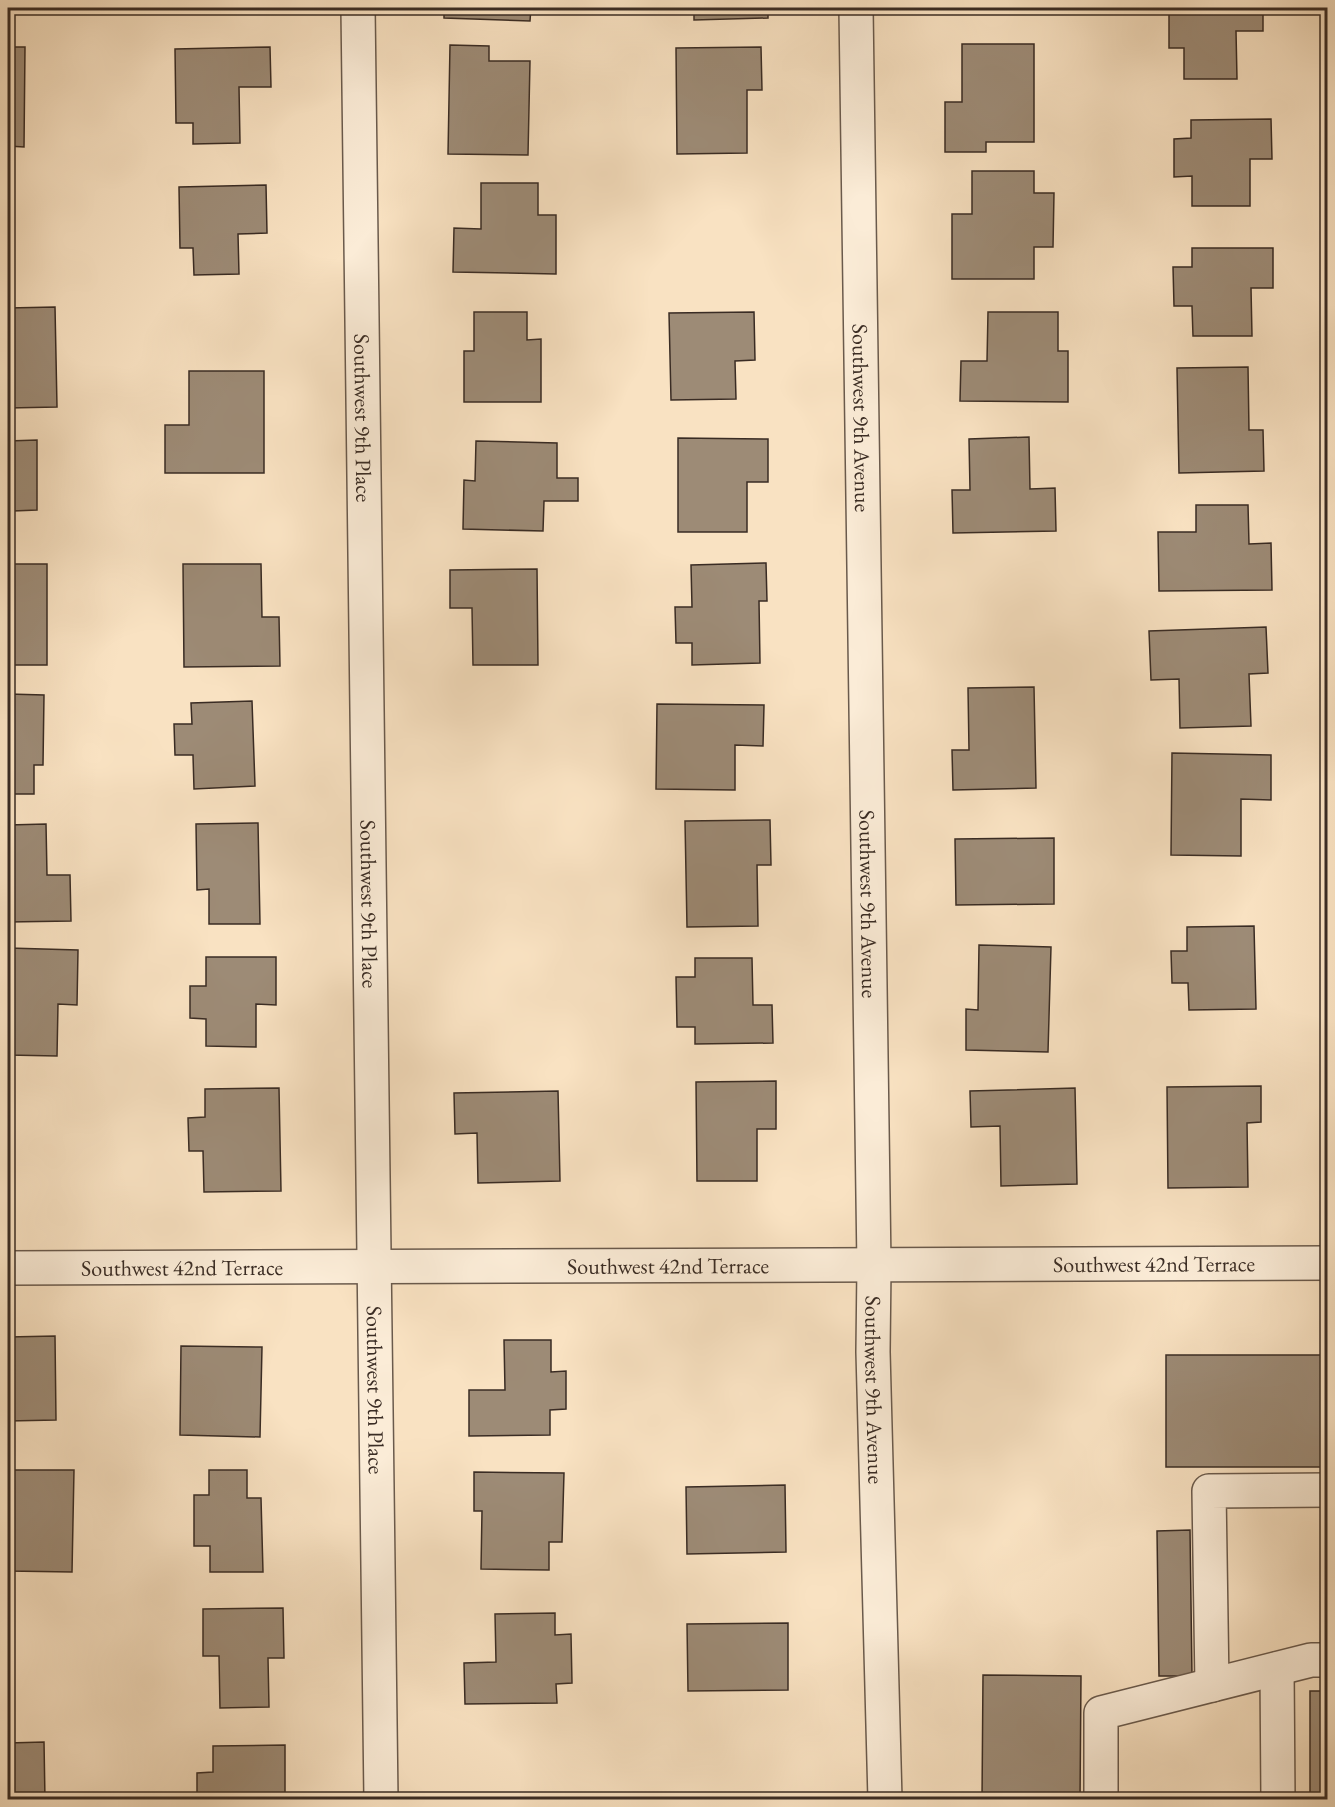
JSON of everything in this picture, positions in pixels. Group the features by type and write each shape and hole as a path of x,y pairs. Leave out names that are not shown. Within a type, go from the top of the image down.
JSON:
{"street":[{"name":"Southwest 9th Place","path":"358,8 381,1800"},
{"name":"Southwest 9th Avenue","path":"856,8 874,1375 885,1800"},
{"name":"Southwest 42nd Terrace","path":"8,1268 1328,1263"},
{"path":"1212,1685 1209,1491 1328,1490"},
{"path":"1101,1800 1101,1713 1311,1660 1328,1660"},
{"path":"1276,1669 1278,1800"}],"building":[{"path":"444,8 531,8 530,21 444,18"},
{"path":"694,8 768,8 768,18 694,20"},
{"path":"943,8 1035,8 1035,12 943,14"},
{"path":"1184,8 1263,8 1263,31 1236,31 1237,79 1184,79 1184,48 1169,48 1169,12 1184,12"},
{"path":"962,44 1034,44 1034,142 986,142 986,152 945,152 945,102 962,102"},
{"path":"450,45 489,46 489,61 530,61 528,155 448,154"},
{"path":"8,47 25,47 24,147 8,146"},
{"path":"270,47 271,87 239,87 240,143 193,144 193,123 176,123 175,49"},
{"path":"761,47 762,90 747,90 747,153 677,154 676,48"},
{"path":"1271,119 1272,159 1250,159 1250,206 1192,206 1192,176 1174,177 1174,139 1191,138 1191,120"},
{"path":"972,171 1034,171 1034,193 1054,193 1053,247 1034,247 1034,279 952,279 952,214 972,214"},
{"path":"481,183 538,183 538,215 556,215 556,274 453,272 454,228 481,229"},
{"path":"266,185 267,233 238,234 239,274 194,275 193,248 180,248 179,187"},
{"path":"1192,248 1273,248 1273,288 1251,288 1252,336 1193,336 1192,306 1174,306 1173,267 1192,267"},
{"path":"55,307 57,407 8,408 8,308"},
{"path":"474,312 527,312 527,340 541,339 541,402 464,402 464,351 474,351"},
{"path":"754,312 755,360 735,361 736,399 671,400 669,313"},
{"path":"988,312 1058,312 1058,351 1068,351 1068,402 960,401 961,361 987,361"},
{"path":"1248,367 1249,430 1263,430 1264,471 1179,473 1177,368"},
{"path":"189,371 264,371 264,473 165,473 165,425 189,425"},
{"path":"1029,437 1030,489 1055,488 1056,531 953,533 952,490 970,490 969,439"},
{"path":"678,438 768,439 768,482 747,482 747,532 678,532"},
{"path":"37,440 37,510 13,511 13,532 8,532 8,441"},
{"path":"476,441 557,443 557,478 578,478 578,501 544,501 543,531 463,529 464,480 475,481"},
{"path":"1196,505 1248,505 1249,544 1271,543 1272,590 1159,591 1158,532 1196,532"},
{"path":"766,563 767,601 759,601 760,663 692,665 692,643 676,643 675,607 692,607 691,565"},
{"path":"8,564 47,564 47,665 8,665"},
{"path":"183,564 261,564 262,617 279,617 280,666 184,667"},
{"path":"537,569 538,665 473,665 472,608 450,608 450,570"},
{"path":"1266,627 1268,673 1249,674 1251,726 1180,728 1179,679 1151,680 1149,631"},
{"path":"1034,687 1036,788 953,790 952,750 969,750 968,688"},
{"path":"8,694 44,695 43,765 34,765 34,794 8,794"},
{"path":"252,701 255,786 194,789 193,755 175,755 174,724 192,724 191,703"},
{"path":"657,704 764,705 763,746 735,745 735,790 656,789"},
{"path":"1172,753 1271,755 1271,800 1241,799 1241,856 1171,855"},
{"path":"770,820 771,865 757,865 758,926 687,927 685,821"},
{"path":"258,823 260,924 209,924 209,889 197,890 196,824"},
{"path":"46,824 47,875 70,875 71,921 8,922 8,825"},
{"path":"1054,838 1054,904 956,905 955,839"},
{"path":"1254,926 1256,1009 1189,1010 1188,983 1172,983 1171,951 1187,951 1187,927"},
{"path":"979,945 1051,947 1048,1052 966,1050 966,1009 978,1010"},
{"path":"8,948 78,950 77,1005 58,1004 57,1056 8,1055"},
{"path":"206,957 276,957 276,1005 256,1004 256,1047 206,1046 206,1019 190,1018 190,986 206,986"},
{"path":"695,958 752,958 753,1005 772,1005 773,1043 695,1044 695,1027 677,1027 676,977 695,977"},
{"path":"776,1081 776,1129 757,1129 757,1181 697,1181 696,1082"},
{"path":"1261,1086 1261,1122 1247,1123 1248,1187 1168,1188 1167,1087"},
{"path":"279,1088 281,1191 204,1192 203,1151 189,1151 188,1118 205,1117 205,1089"},
{"path":"1075,1088 1077,1184 1001,1186 1000,1126 971,1127 970,1091"},
{"path":"558,1091 560,1181 478,1183 477,1133 455,1134 454,1093"},
{"path":"55,1336 56,1420 8,1421 8,1337"},
{"path":"504,1340 551,1340 551,1372 566,1371 566,1409 550,1410 550,1435 469,1436 469,1390 505,1390"},
{"path":"181,1346 262,1347 260,1437 180,1435"},
{"path":"1166,1355 1328,1355 1328,1467 1166,1467"},
{"path":"8,1470 74,1470 72,1572 8,1571"},
{"path":"209,1470 247,1470 247,1498 261,1498 263,1572 210,1572 210,1546 194,1546 194,1495 209,1495"},
{"path":"474,1472 564,1473 562,1542 549,1542 549,1570 481,1569 482,1511 474,1511"},
{"path":"785,1485 786,1552 687,1554 686,1487"},
{"path":"1190,1530 1192,1676 1159,1676 1157,1531"},
{"path":"283,1608 284,1658 268,1658 269,1707 220,1708 219,1656 203,1656 203,1609"},
{"path":"555,1613 555,1635 571,1634 572,1683 556,1684 557,1703 465,1704 464,1663 496,1662 495,1614"},
{"path":"788,1623 788,1690 688,1691 687,1624"},
{"path":"983,1675 1081,1676 1080,1800 982,1800"},
{"path":"1310,1691 1328,1691 1328,1800 1310,1800"},
{"path":"44,1742 45,1800 8,1800 8,1743"},
{"path":"285,1745 285,1794 263,1795 263,1800 197,1800 197,1773 213,1772 213,1746"}]}
